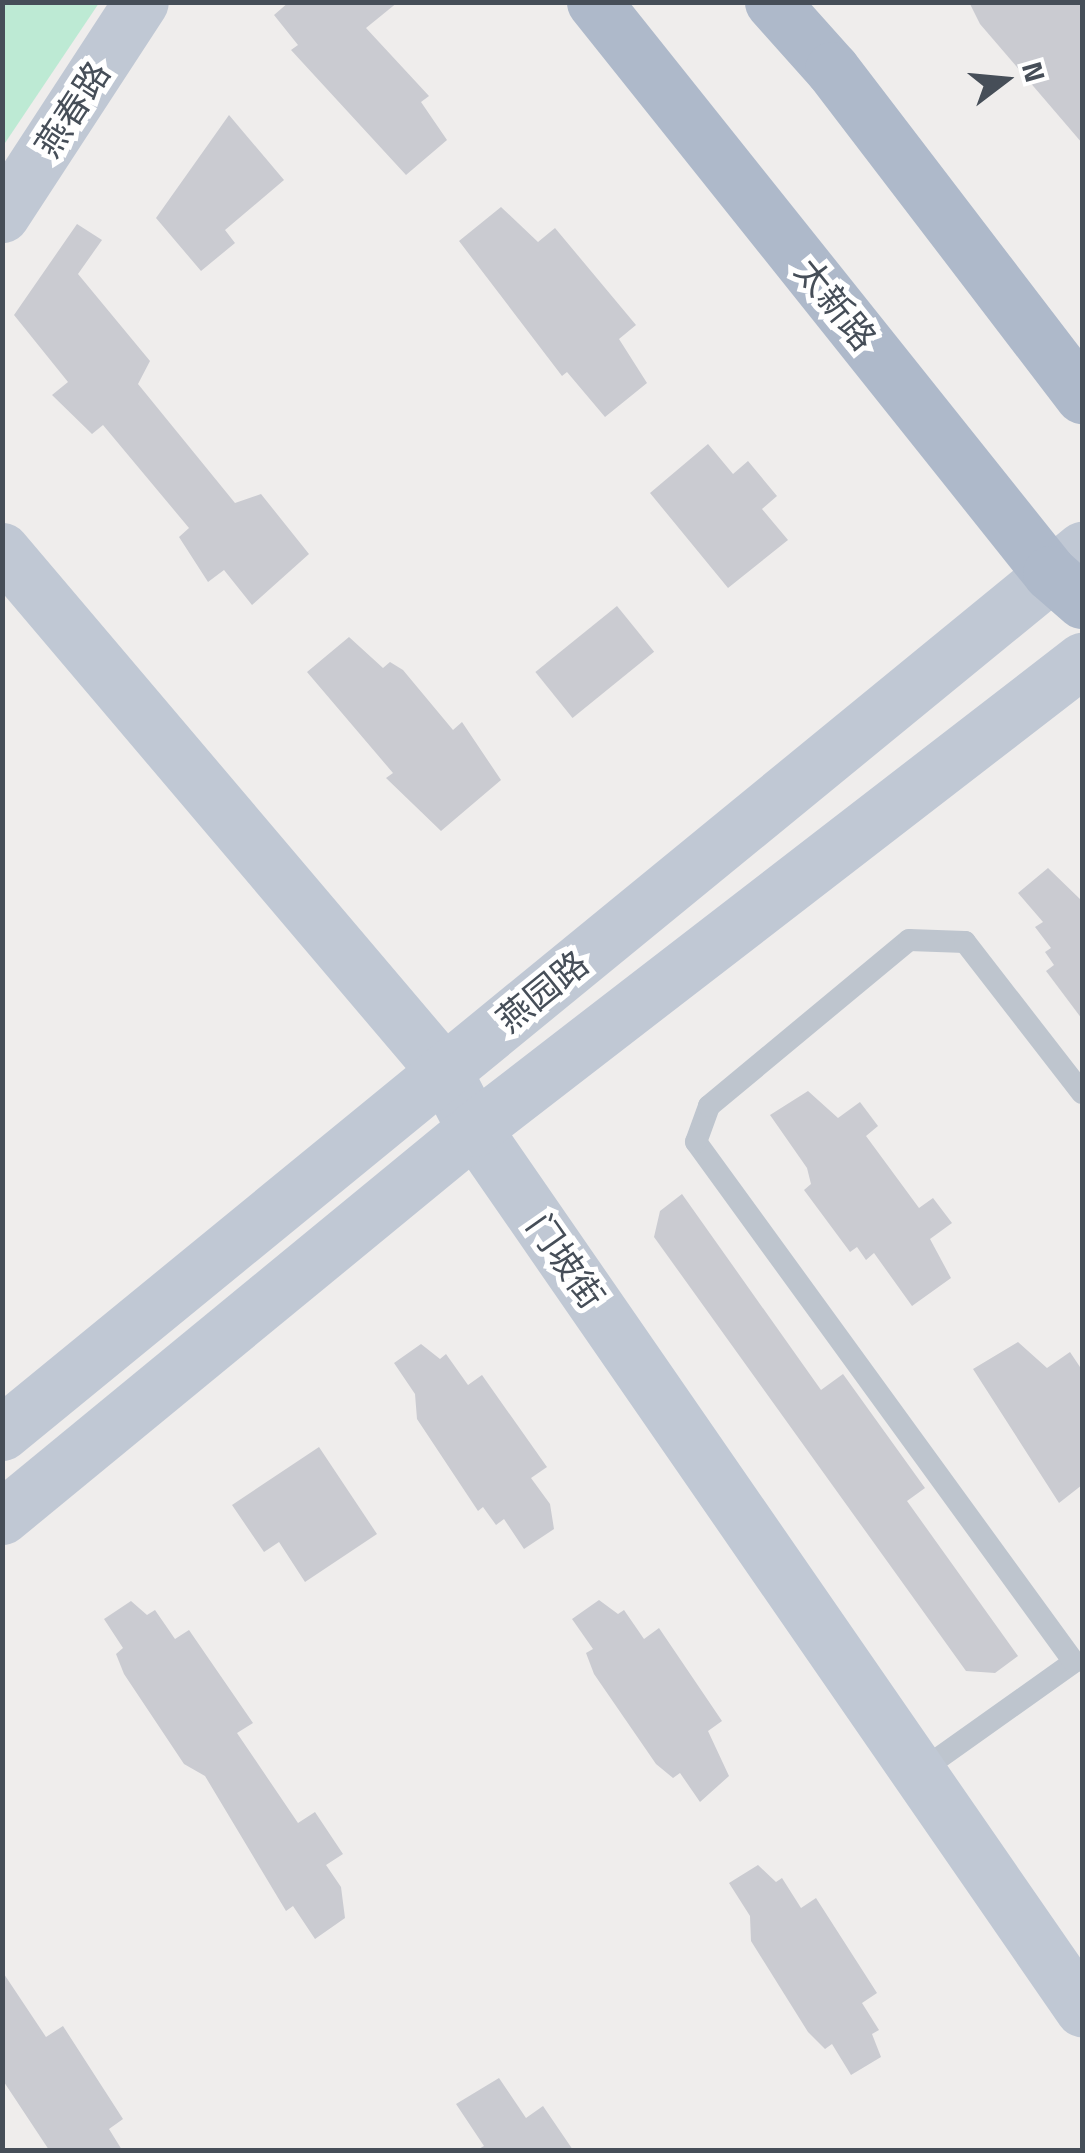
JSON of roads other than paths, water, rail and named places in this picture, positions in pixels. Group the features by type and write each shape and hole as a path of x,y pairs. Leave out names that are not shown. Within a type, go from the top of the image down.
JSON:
{"main road":[{"name":"燕春路","path":"2,215 141,2"},
{"name":"太新路","path":"594,2 1072,574"},
{"path":"772,2 832,69 1082,396"},
{"name":"门坡街","path":"2,550 444,1071 474,1129 922,1770 1082,2009"},
{"name":"燕园路","path":"2,1434 444,1071 1072,574"},
{"name":"燕园路","path":"2,1517 474,1129 1082,660"}],"lane":[{"path":"922,1770 1078,1668 696,1142 708,1106 910,940 966,942 1082,1093"}]}
